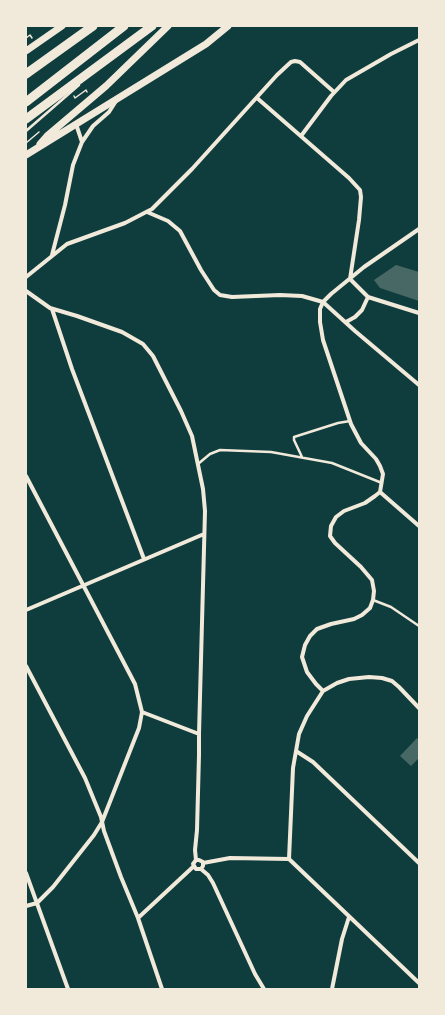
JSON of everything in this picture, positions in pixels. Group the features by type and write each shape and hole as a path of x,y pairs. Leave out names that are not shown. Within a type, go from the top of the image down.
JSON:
{"highway":[{"path":"26,74 93,26"},
{"path":"26,102 124,26"},
{"path":"26,118 152,26"}],"main road":[{"path":"26,51 62,26"},
{"path":"35,150 47,136 106,86 168,26"},
{"path":"26,156 206,44 228,26"}],"street":[{"path":"301,136 334,92 346,80 390,54 419,40"},
{"path":"26,277 72,242 125,223 147,212 164,198 192,169 288,64 295,61 300,62 334,92"},
{"path":"257,98 356,185 360,193 350,279"},
{"path":"52,256 73,166 82,142 93,126 109,112 117,100"},
{"path":"76,124 82,142"},
{"path":"147,212 168,221 180,231 201,270 214,290 220,295 232,297 280,295 302,296 323,302 419,385"},
{"path":"323,691 307,672 302,657 305,645 310,636 317,629 354,619 362,615 370,608 374,591 372,580 361,567 335,543 330,536 331,526 336,517 344,511 365,503 380,492 383,474 380,466 361,443 350,421 323,340 320,322 320,309 323,302 350,279 374,260 419,229"},
{"path":"350,279 368,297 419,313"},
{"path":"26,291 52,309 122,332 135,338 148,348 184,417 192,436 198,464 205,511 197,830 195,850 196,860 194,866 138,918"},
{"path":"346,322 355,318 362,310 368,297"},
{"path":"52,309 72,369 144,559"},
{"path":"26,476 135,684 142,712 139,728 102,822 94,835 52,887 37,903 26,906"},
{"path":"380,492 419,526"},
{"path":"26,610 204,534"},
{"path":"26,666 85,778 121,878 138,918 162,989"},
{"path":"289,859 293,768 299,734 307,716 323,691 337,683 349,679 369,677 382,678 399,687 419,708"},
{"path":"142,712 199,734"},
{"path":"296,751 318,766 419,863"},
{"path":"196,860 201,860 203,863 230,858 289,859 419,983"},
{"path":"201,869 203,863"},
{"path":"194,866 196,869 201,869 208,875 213,883 255,974 264,989"},
{"path":"26,873 68,989"},
{"path":"332,989 342,939 349,917"}],"lane":[{"path":"26,131 80,85 88,72"},
{"path":"302,457 294,438 305,433 350,421"},
{"path":"198,464 210,454 220,450 271,452 332,463 382,483"},
{"path":"373,600 391,607 419,626"}],"building":[{"path":"396,265 419,272 419,301 380,288 374,280"},
{"path":"417,738 419,740 419,758 411,766 400,756"}]}
